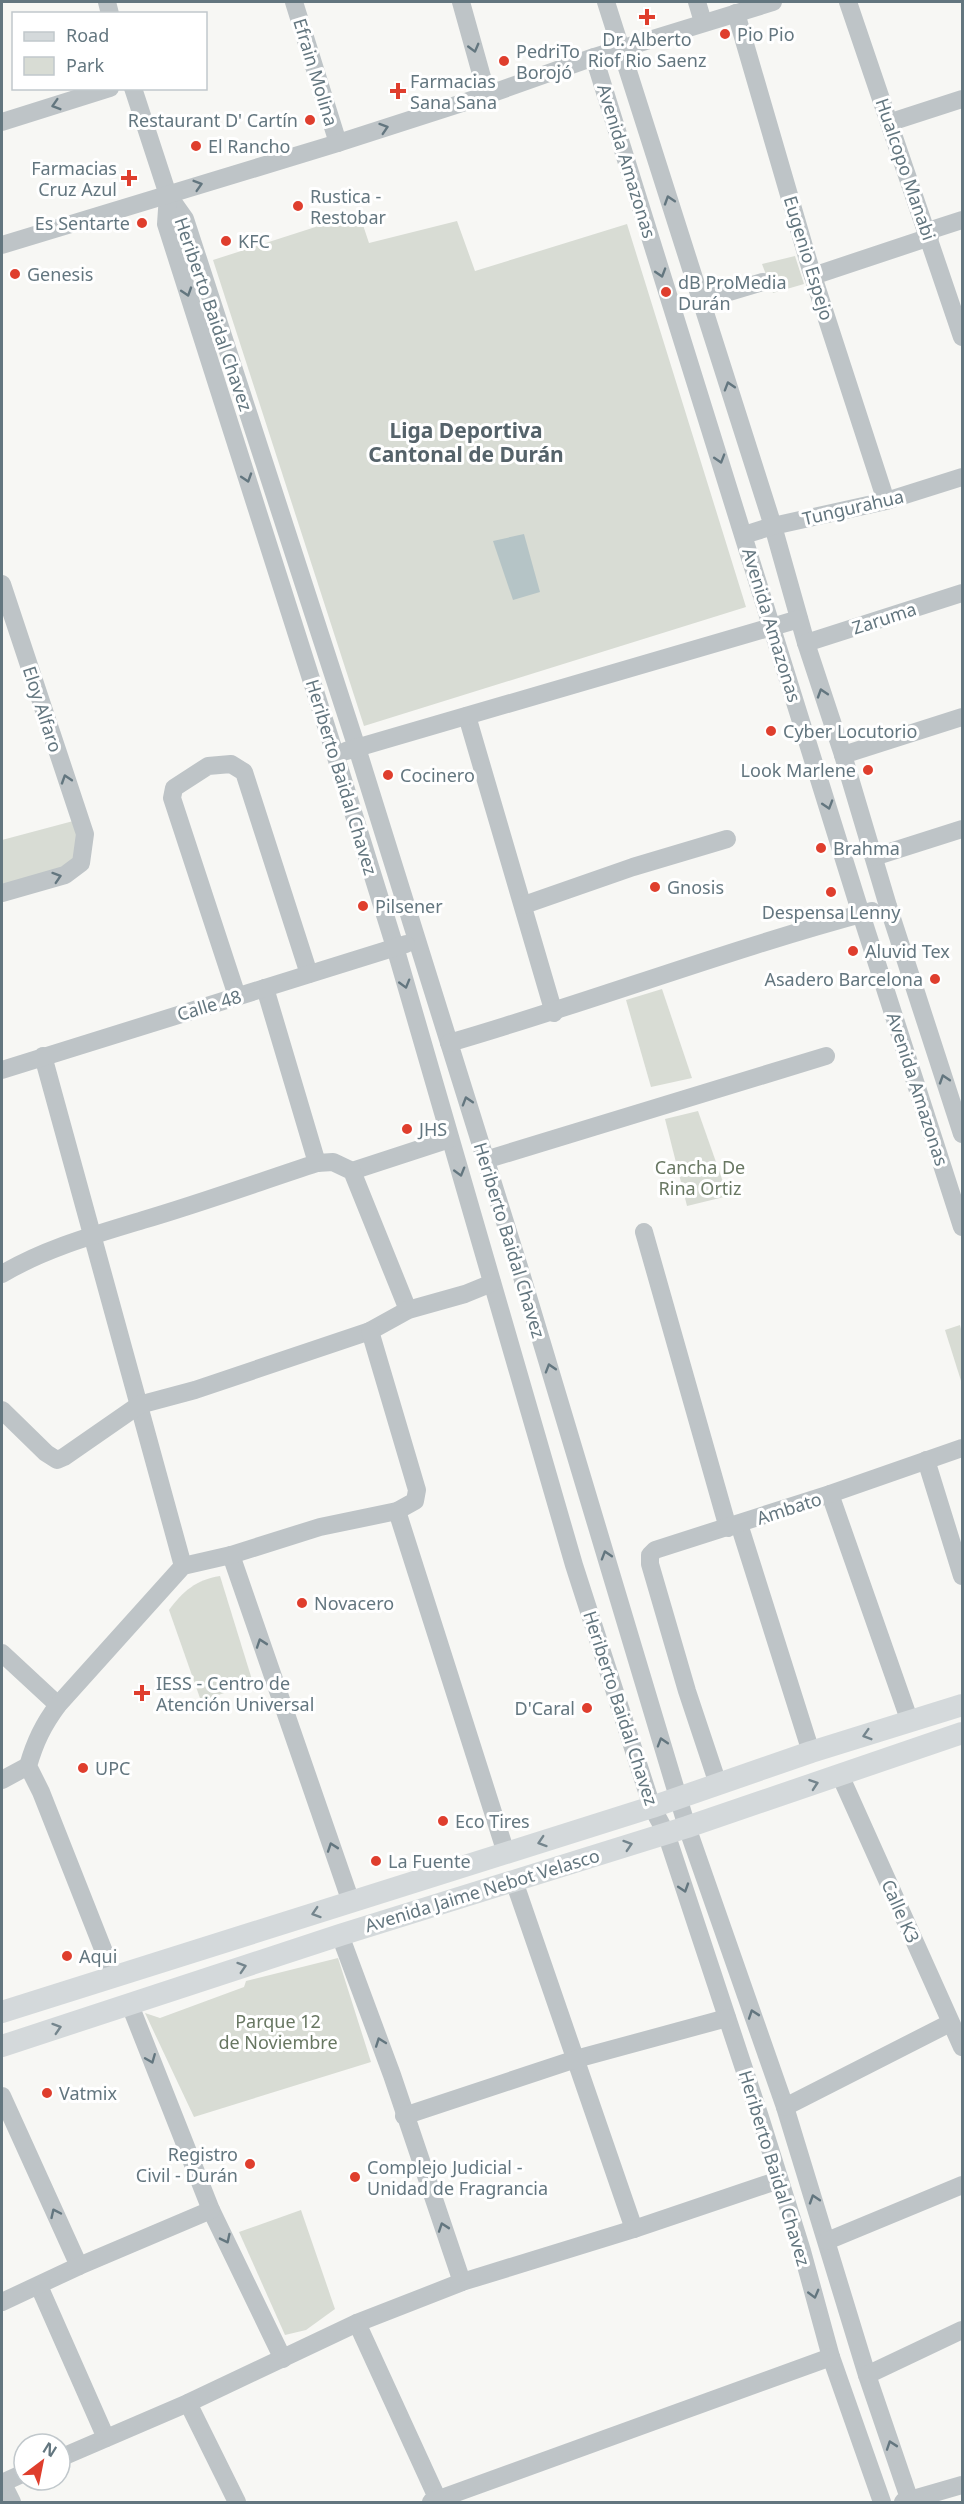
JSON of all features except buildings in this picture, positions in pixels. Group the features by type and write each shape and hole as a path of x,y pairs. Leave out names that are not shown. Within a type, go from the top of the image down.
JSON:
{"main road":[{"name":"Avenida Jaime Nebot Velasco","path":"2,2012 652,1807 811,1752 963,1705"},
{"name":"Avenida Jaime Nebot Velasco","path":"2,2046 340,1935 687,1827 963,1733"}],"street":[{"name":"Efrain Molina","path":"294,2 338,142"},
{"path":"461,2 487,95"},
{"name":"Avenida Amazonas","path":"606,2 773,526 806,643 843,755 888,906 963,1134"},
{"path":"697,2 703,22"},
{"path":"2,245 338,142 487,95 620,48 773,2"},
{"name":"Hualcopo Manabi","path":"849,2 963,337"},
{"name":"Eugenio Espejo","path":"736,13 813,276 886,501"},
{"name":"Avenida Amazonas","path":"594,57 861,914 963,1227"},
{"path":"2,122 104,90"},
{"path":"134,90 168,195"},
{"path":"891,122 963,99"},
{"name":"Heriberto Baidal Chavez","path":"168,195 185,219 357,748 485,1160 687,1827 785,2107 907,2502"},
{"name":"Heriberto Baidal Chavez","path":"168,195 166,224 395,947 574,1565 652,1807 666,1833 727,2018 802,2251 831,2357 882,2502"},
{"path":"813,276 963,220"},
{"path":"702,300 763,282"},
{"name":"Tungurahua","path":"744,535 773,526 886,501 963,477"},
{"name":"Eloy Alfaro","path":"2,584 85,834 81,863 65,875 2,893"},
{"name":"Zaruma","path":"806,643 963,593"},
{"path":"335,754 799,619"},
{"path":"466,716 554,1012"},
{"path":"843,755 963,717"},
{"path":"237,996 172,798 174,788 208,766 231,764 244,772 309,974"},
{"path":"874,857 963,830"},
{"path":"524,905 633,867 727,839"},
{"path":"449,1044 759,944 888,906"},
{"name":"Calle 48","path":"2,1070 417,941"},
{"path":"265,988 317,1163"},
{"path":"43,1056 183,1566"},
{"path":"485,1160 826,1056"},
{"path":"352,1171 450,1139"},
{"path":"2,1274 40,1254 92,1234 143,1220 317,1163 333,1162 352,1171 408,1310"},
{"path":"644,1232 733,1526 655,1550 650,1555 650,1563 687,1691 718,1784"},
{"path":"2,1410 46,1453 57,1460 139,1405 195,1389 370,1331 408,1310 465,1294 492,1283"},
{"path":"114,1977 41,1792 28,1766 34,1742 42,1726 58,1705 183,1566 231,1555 320,1527 398,1511 415,1501 417,1490 370,1331"},
{"name":"Ambato","path":"811,1752 733,1526 963,1448"},
{"path":"926,1460 963,1576"},
{"path":"831,1494 910,1722"},
{"path":"398,1511 506,1853"},
{"path":"231,1555 351,1902"},
{"path":"2,1653 58,1705"},
{"path":"2,1780 28,1766"},
{"name":"Calle K3","path":"840,1775 950,2024 963,2047"},
{"path":"514,1881 634,2229"},
{"path":"340,1935 392,2074 404,2116 462,2282"},
{"path":"130,2005 211,2210 283,2359"},
{"path":"404,2116 576,2060 727,2018"},
{"path":"785,2107 950,2024"},
{"path":"2,2096 80,2266"},
{"path":"72,2453 188,2403 357,2322 462,2282 634,2229 779,2180"},
{"path":"827,2241 963,2185"},
{"path":"2,2302 211,2210"},
{"path":"39,2286 106,2439"},
{"path":"357,2322 436,2501 831,2357"},
{"path":"867,2375 963,2330"},
{"path":"188,2403 237,2502"},
{"path":"2,2482 12,2502"},
{"path":"907,2502 963,2485"}],"green space":[{"name":"Liga Deportiva Cantonal de Durán","path":"359,213 369,243 457,221 475,271 627,224 746,607 364,726 213,260"},
{"path":"795,256 804,284 773,293 762,264"},
{"path":"77,820 81,863 2,891 2,840"},
{"path":"662,989 692,1078 651,1087 626,1000"},
{"name":"Cancha De Rina Ortiz","path":"698,1111 728,1196 687,1206 665,1119"},
{"path":"960,1325 962,1333 962,1384 945,1330"},
{"path":"220,1576 253,1683 201,1701 169,1610 191,1587 204,1580"},
{"name":"Parque 12 de Noviembre","path":"338,1958 371,2062 194,2117 145,2013 160,2018 244,1987 246,1981"},
{"path":"301,2210 335,2309 306,2330 285,2335 239,2232"}],"shaded area":[{"path":"524,534 540,592 513,600 493,541"}],"place":[{"name":"Dr. Alberto Riof Rio Saenz","path":"647,17"},
{"name":"Pio Pio","path":"725,34"},
{"name":"PedriTo Borojó","path":"504,61"},
{"name":"Farmacias Sana Sana","path":"398,91"},
{"name":"Restaurant D' Cartín","path":"310,120"},
{"name":"El Rancho","path":"196,146"},
{"name":"Farmacias Cruz Azul","path":"129,178"},
{"name":"Rustica - Restobar","path":"298,206"},
{"name":"Es Sentarte","path":"142,223"},
{"name":"KFC","path":"226,241"},
{"name":"Genesis","path":"15,274"},
{"name":"dB ProMedia Durán","path":"666,292"},
{"name":"Cyber Locutorio","path":"771,731"},
{"name":"Look Marlene","path":"868,770"},
{"name":"Cocinero","path":"388,775"},
{"name":"Brahma","path":"821,848"},
{"name":"Gnosis","path":"655,887"},
{"name":"Despensa Lenny","path":"831,892"},
{"name":"Pilsener","path":"363,906"},
{"name":"Aluvid Tex","path":"853,951"},
{"name":"Asadero Barcelona","path":"935,979"},
{"name":"JHS","path":"407,1129"},
{"name":"Novacero","path":"302,1603"},
{"name":"IESS - Centro de Atención Universal","path":"142,1693"},
{"name":"D'Caral","path":"587,1708"},
{"name":"UPC","path":"83,1768"},
{"name":"Eco Tires","path":"443,1821"},
{"name":"La Fuente","path":"376,1861"},
{"name":"Aqui","path":"67,1956"},
{"name":"Vatmix","path":"47,2093"},
{"name":"Registro Civil - Durán","path":"250,2164"},
{"name":"Complejo Judicial - Unidad de Fragrancia","path":"355,2177"}],"district":[{"name":"Liga Deportiva Cantonal de Durán","path":"466,442"}]}
